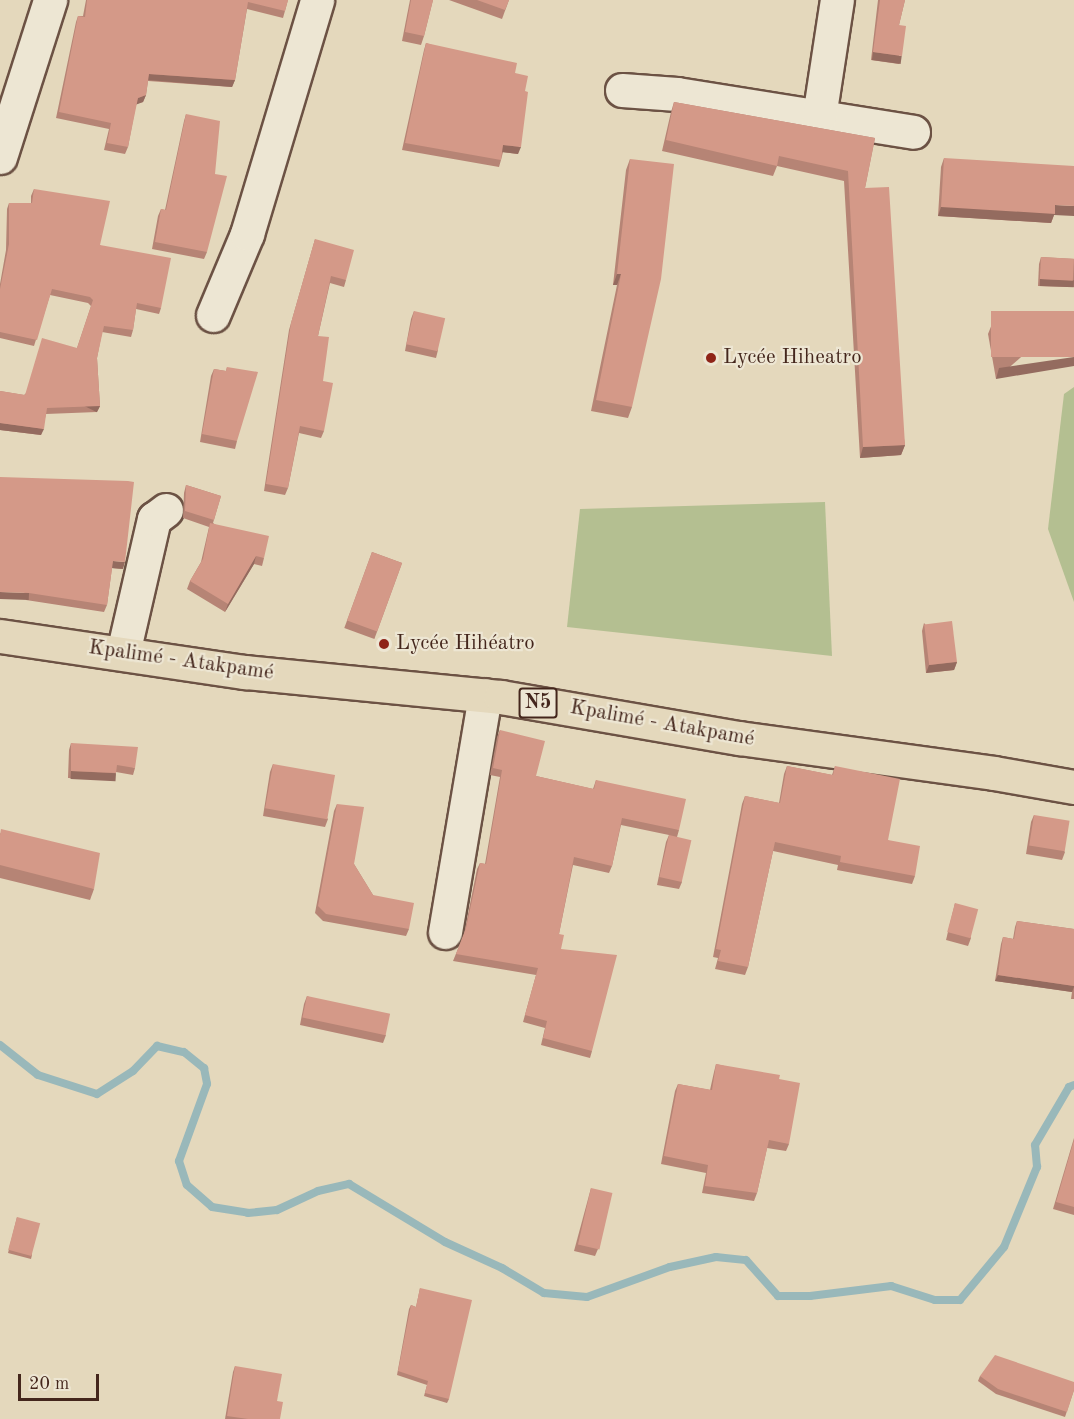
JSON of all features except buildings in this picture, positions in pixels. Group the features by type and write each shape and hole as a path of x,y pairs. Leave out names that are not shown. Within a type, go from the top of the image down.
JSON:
{"main road":[{"name":"Kpalimé - Atakpamé","path":"0,636 245,672 485,695 739,738 994,772 1074,787"}],"street":[{"path":"0,157 50,0"},
{"path":"213,315 247,234 317,0"},
{"path":"819,117 837,0"},
{"path":"622,90 677,94 913,132"},
{"path":"123,653 153,519 166,510"},
{"path":"445,932 485,695"}],"green space":[{"path":"1074,387 1074,602 1048,529 1064,394"},
{"path":"825,502 832,656 567,627 580,509"}],"waterway":[{"path":"0,1045 38,1075 97,1094 133,1071 157,1046 184,1052 204,1068 207,1084 179,1161 187,1185 212,1207 248,1213 277,1210 318,1191 349,1184 445,1242 502,1268 544,1293 587,1297 670,1267 716,1257 746,1260 778,1296 810,1296 891,1286 935,1300 960,1300 1004,1247 1037,1167 1035,1145 1069,1087 1074,1085"}],"place":[{"name":"Lycée Hiheatro","path":"711,358"},
{"name":"Lycée Hihéatro","path":"384,644"}]}
